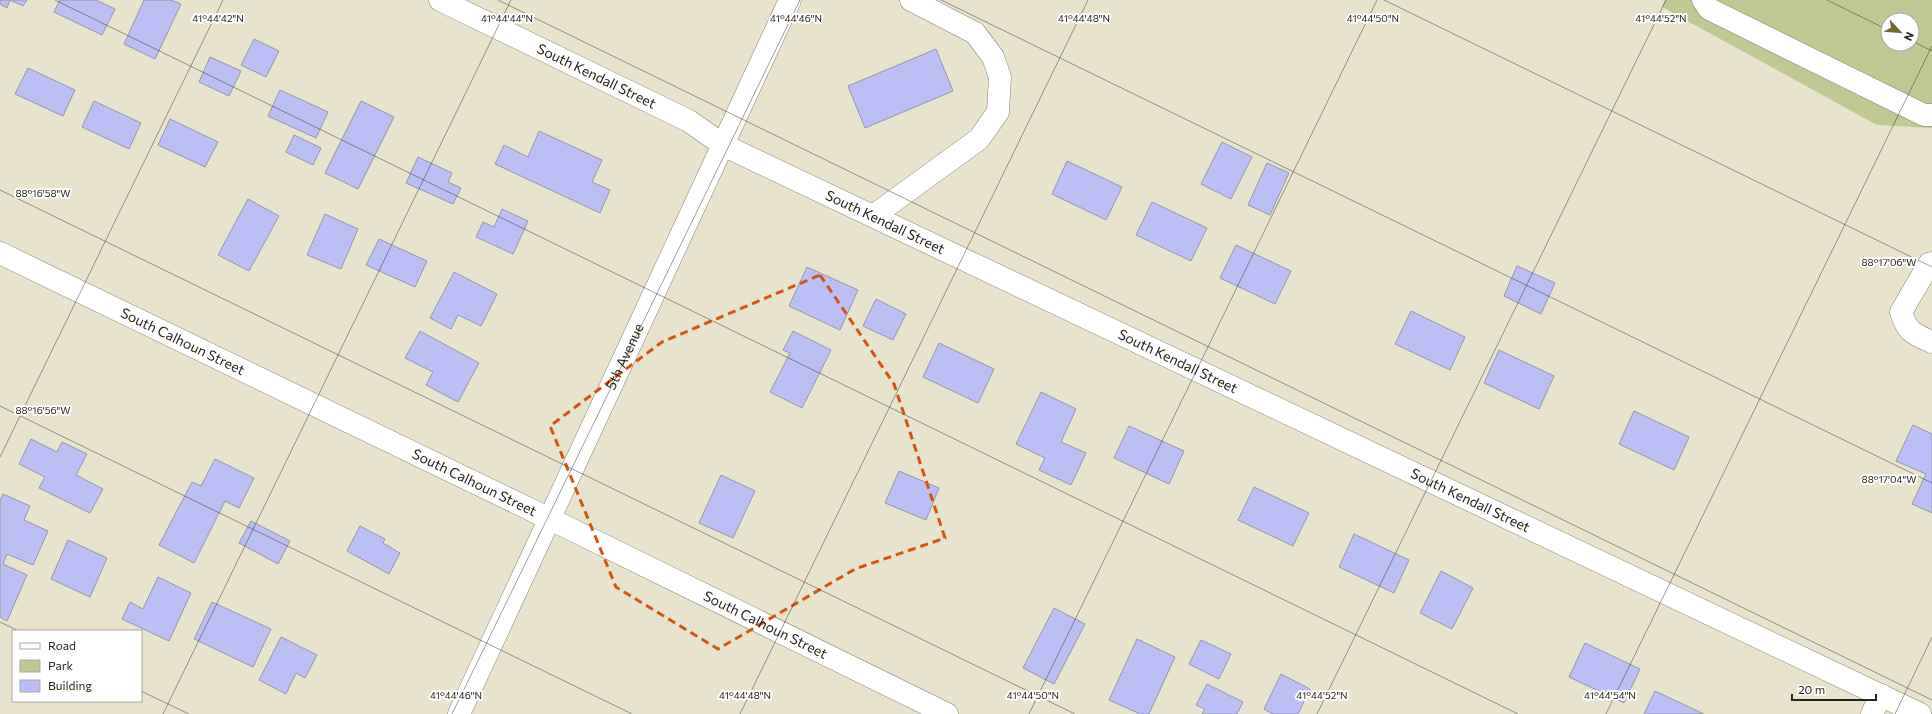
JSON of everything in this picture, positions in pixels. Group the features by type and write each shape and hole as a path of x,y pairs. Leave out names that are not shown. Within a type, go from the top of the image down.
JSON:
{"street":[{"name":"South Kendall Street","path":"440,0 689,121 723,145 873,216 1876,705 1920,714"},
{"name":"5th Avenue","path":"459,714 790,0"},
{"path":"873,216 979,139 998,112 1000,77 993,57 975,34 911,0"},
{"path":"1703,0 1709,9 1924,115 1932,115"},
{"name":"South Calhoun Street","path":"0,253 550,519 947,714"},
{"path":"1932,263 1929,264 1901,312 1905,325 1913,334 1932,342"}],"highlighted area":[{"path":"820,275 894,384 945,538 855,569 718,649 616,587 550,426 662,342"}],"green space":[{"path":"1665,0 1932,0 1932,128 1877,125 1662,7"}],"building":[{"path":"0,0 10,0 7,8 0,4"},
{"path":"10,0 27,0 23,6"},
{"path":"60,0 96,0 115,9 102,35 54,12"},
{"path":"144,0 171,0 181,4 155,59 124,44"},
{"path":"254,39 279,51 266,77 241,65"},
{"path":"936,49 953,91 865,128 848,86"},
{"path":"210,57 241,71 229,96 199,82"},
{"path":"28,68 75,90 63,116 15,94"},
{"path":"280,90 328,112 316,138 268,116"},
{"path":"94,101 141,123 129,149 82,127"},
{"path":"361,101 394,117 358,189 325,173"},
{"path":"170,119 218,142 205,167 158,145"},
{"path":"539,131 602,160 592,182 610,190 600,213 495,164 504,145 528,157"},
{"path":"294,135 321,148 313,165 286,152"},
{"path":"1222,142 1252,157 1231,199 1201,184"},
{"path":"418,157 452,173 448,182 461,188 453,204 406,183"},
{"path":"1067,161 1122,187 1106,220 1052,194"},
{"path":"1267,163 1289,173 1270,215 1248,205"},
{"path":"248,199 279,216 249,271 218,255"},
{"path":"1152,202 1207,228 1191,261 1136,235"},
{"path":"502,209 528,221 513,254 476,237 483,222 494,227"},
{"path":"325,214 358,229 341,269 307,255"},
{"path":"379,239 427,261 415,287 366,265"},
{"path":"1236,245 1291,271 1275,304 1220,278"},
{"path":"1517,266 1555,283 1541,314 1504,296"},
{"path":"807,267 858,290 840,330 789,306"},
{"path":"454,272 497,294 481,326 458,315 451,329 430,318"},
{"path":"876,299 906,314 893,340 863,326"},
{"path":"1411,311 1465,337 1450,370 1395,344"},
{"path":"420,331 479,363 458,402 426,385 433,372 405,358"},
{"path":"793,331 831,350 802,408 770,392 790,353 783,350"},
{"path":"939,343 994,369 978,403 923,377"},
{"path":"1499,350 1554,376 1539,409 1484,383"},
{"path":"1041,392 1076,409 1061,442 1086,453 1071,485 1039,470 1045,458 1016,444"},
{"path":"1634,411 1689,437 1674,470 1619,444"},
{"path":"1913,425 1932,434 1932,513 1912,504 1926,474 1896,461"},
{"path":"1129,426 1184,451 1169,484 1114,458"},
{"path":"31,439 57,452 62,442 87,454 76,475 103,489 90,513 39,488 45,477 19,464"},
{"path":"215,459 254,478 239,508 225,501 194,563 159,545 192,482 201,486"},
{"path":"899,471 939,488 926,520 885,503"},
{"path":"721,475 755,491 733,538 699,523"},
{"path":"1254,487 1309,513 1293,546 1238,520"},
{"path":"3,494 30,506 24,520 48,531 33,565 7,554 3,564 27,575 7,621 0,617 0,501"},
{"path":"251,521 290,541 278,564 239,543"},
{"path":"360,526 385,539 383,543 400,553 389,574 347,551"},
{"path":"1354,534 1409,560 1394,593 1339,567"},
{"path":"68,540 107,558 90,597 51,579"},
{"path":"1441,571 1473,588 1452,629 1420,613"},
{"path":"158,577 191,593 169,641 122,619 130,602 143,609"},
{"path":"212,602 271,629 253,667 194,639"},
{"path":"1054,608 1085,624 1054,684 1023,668"},
{"path":"281,637 317,655 305,678 296,673 286,694 259,680"},
{"path":"1137,639 1175,657 1149,714 1140,714 1109,700"},
{"path":"1201,640 1231,654 1219,679 1189,664"},
{"path":"1585,643 1640,669 1624,703 1569,677"},
{"path":"1281,674 1310,689 1298,714 1273,714 1264,709"},
{"path":"1207,684 1243,702 1237,714 1202,714 1205,709 1196,705"},
{"path":"1655,691 1704,714 1644,714"}]}
